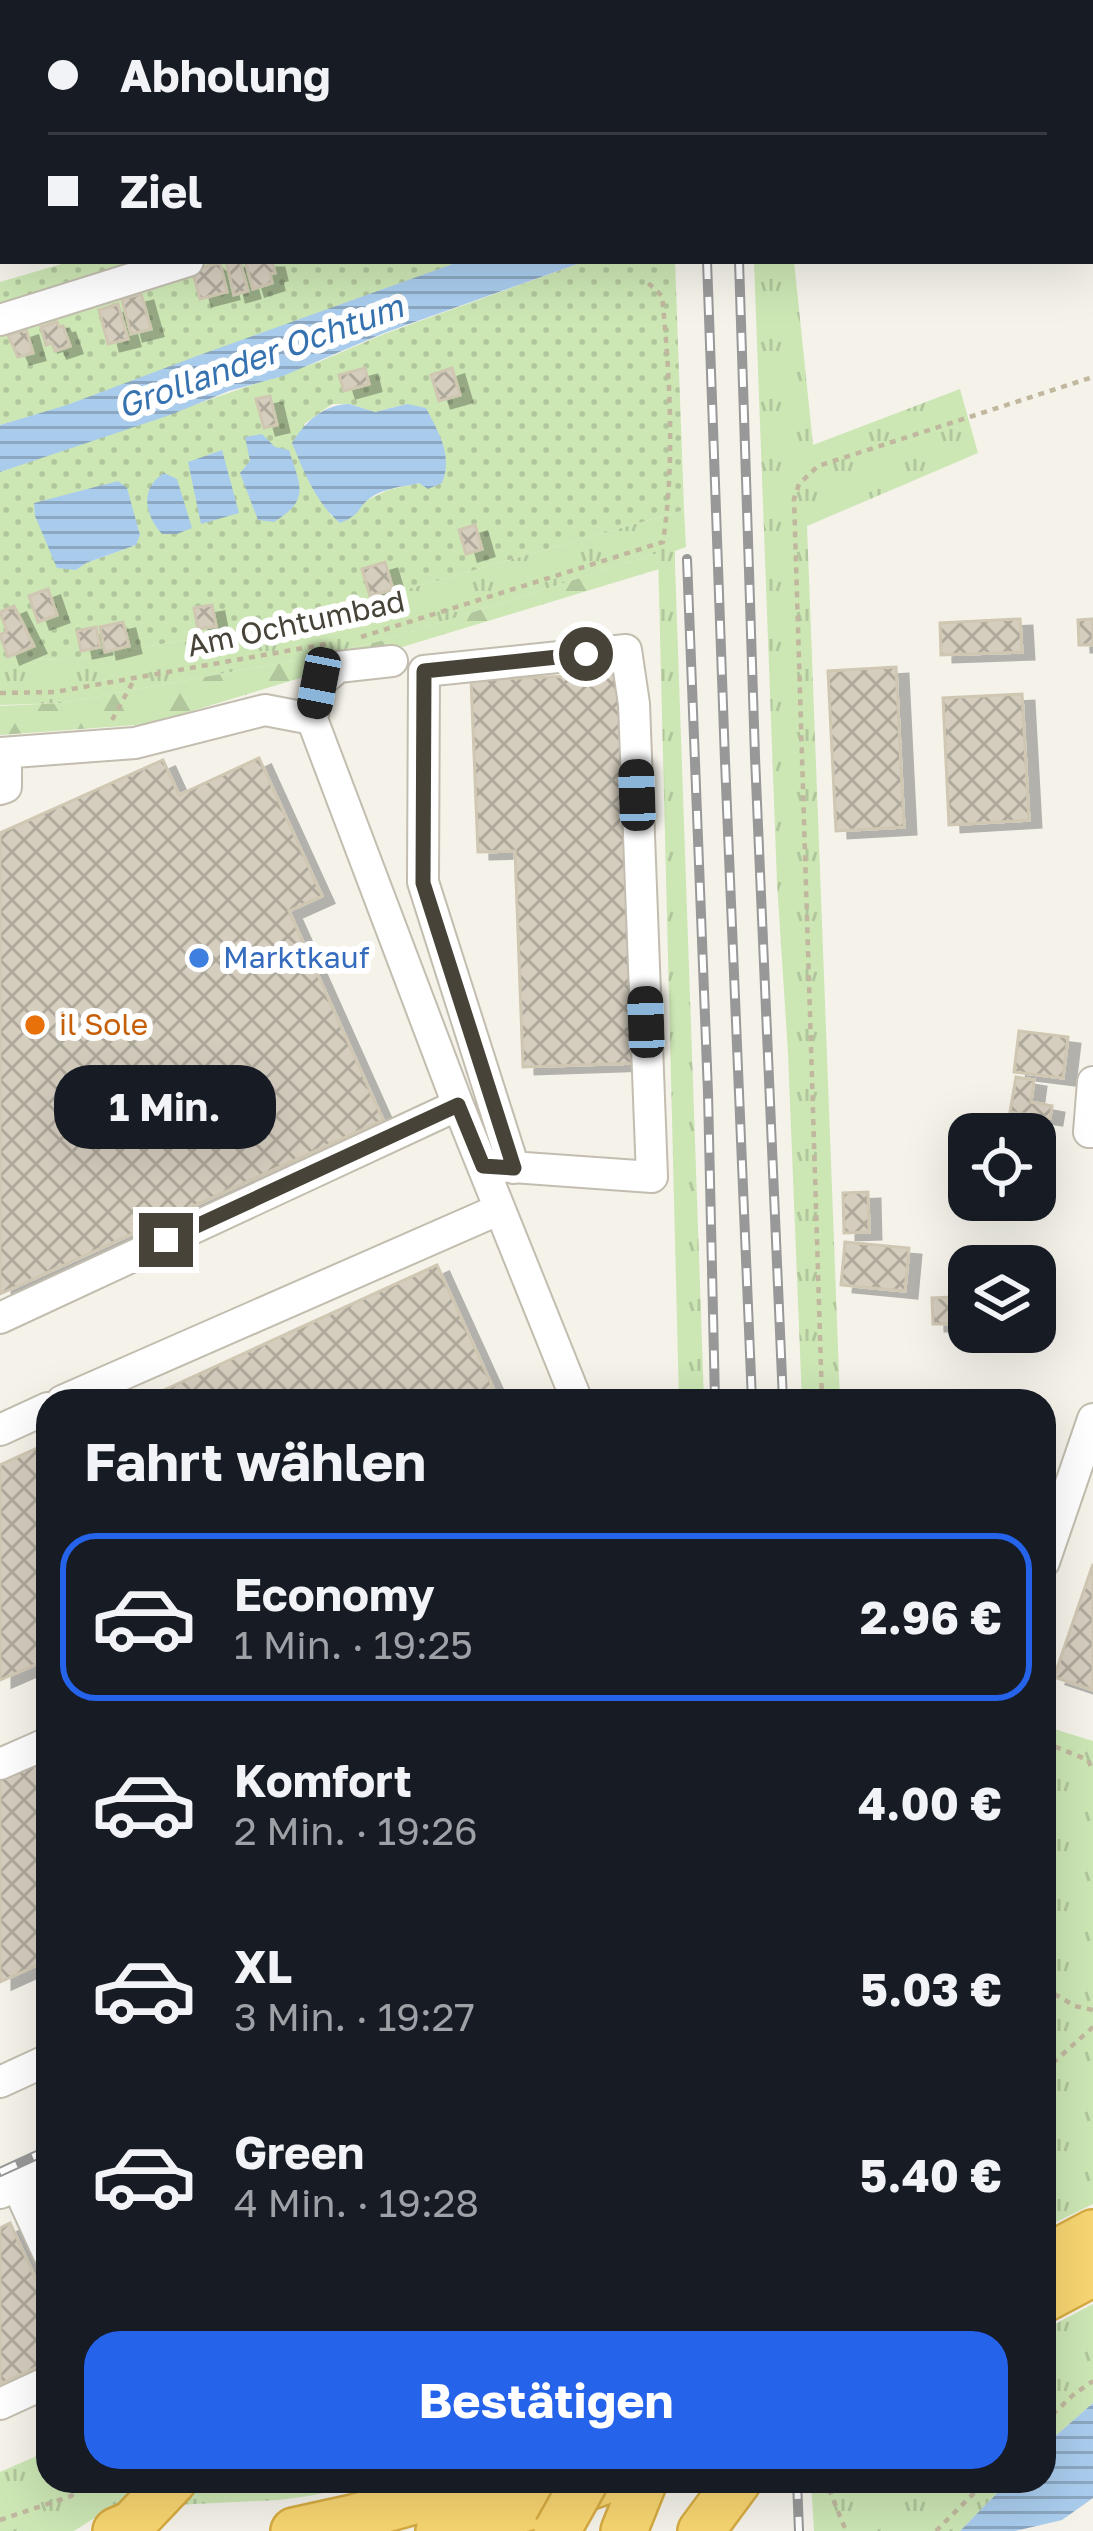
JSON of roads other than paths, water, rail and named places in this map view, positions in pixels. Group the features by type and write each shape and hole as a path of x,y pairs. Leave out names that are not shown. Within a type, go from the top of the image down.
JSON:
{"highway":[{"path":"1056,2253 1093,2233"},
{"path":"1056,2293 1093,2273"},
{"path":"116,2531 132,2524 162,2493"},
{"path":"294,2531 443,2493"},
{"path":"557,2531 579,2493"},
{"path":"439,2531 533,2506 649,2507 697,2493"}],"lane":[{"path":"0,320 178,264"},
{"path":"498,1167 652,1177 634,704 626,650 424,671 423,883 498,1167 500,1209 572,1389"},
{"path":"392,661 338,668 319,683 312,719 458,1105 498,1167"},
{"path":"0,789 6,787 3,753 134,743 265,710 312,719"},
{"path":"1093,1082 1089,1132 1093,1132"},
{"path":"0,1318 458,1105"},
{"path":"89,1389 500,1209"},
{"path":"0,1430 36,1414"},
{"path":"1056,1527 1093,1419"},
{"path":"0,1764 36,1748"},
{"path":"0,2082 36,2066"},
{"path":"36,2176 8,2189 36,2234"},
{"path":"0,2404 36,2388"}],"water":[{"name":"Grollander Ochtum","path":"453,264 578,264 384,333 283,376 0,472 0,425"},
{"path":"349,404 375,412 407,404 426,408 445,454 442,483 428,489 419,483 381,492 340,523 317,497 292,443 316,416"},
{"path":"262,434 275,447 289,450 299,483 294,506 274,522 258,520 240,473 250,461 245,437"},
{"path":"222,450 239,513 201,524 188,462"},
{"path":"164,473 177,479 192,528 177,534 162,534 147,502 151,487"},
{"path":"118,481 127,488 140,535 136,545 76,570 57,568 34,503"},
{"path":"1093,2403 1093,2498 1062,2520 1015,2531 960,2531 997,2493 1056,2493 1056,2435"}],"railway":[{"path":"707,264 751,1389"},
{"path":"739,264 782,1389"},
{"path":"687,559 715,1389"},
{"path":"0,2172 36,2156"},
{"path":"797,2493 799,2531"}],"place":[{"name":"Marktkauf","path":"199,958"},
{"name":"il Sole","path":"35,1025"}]}
